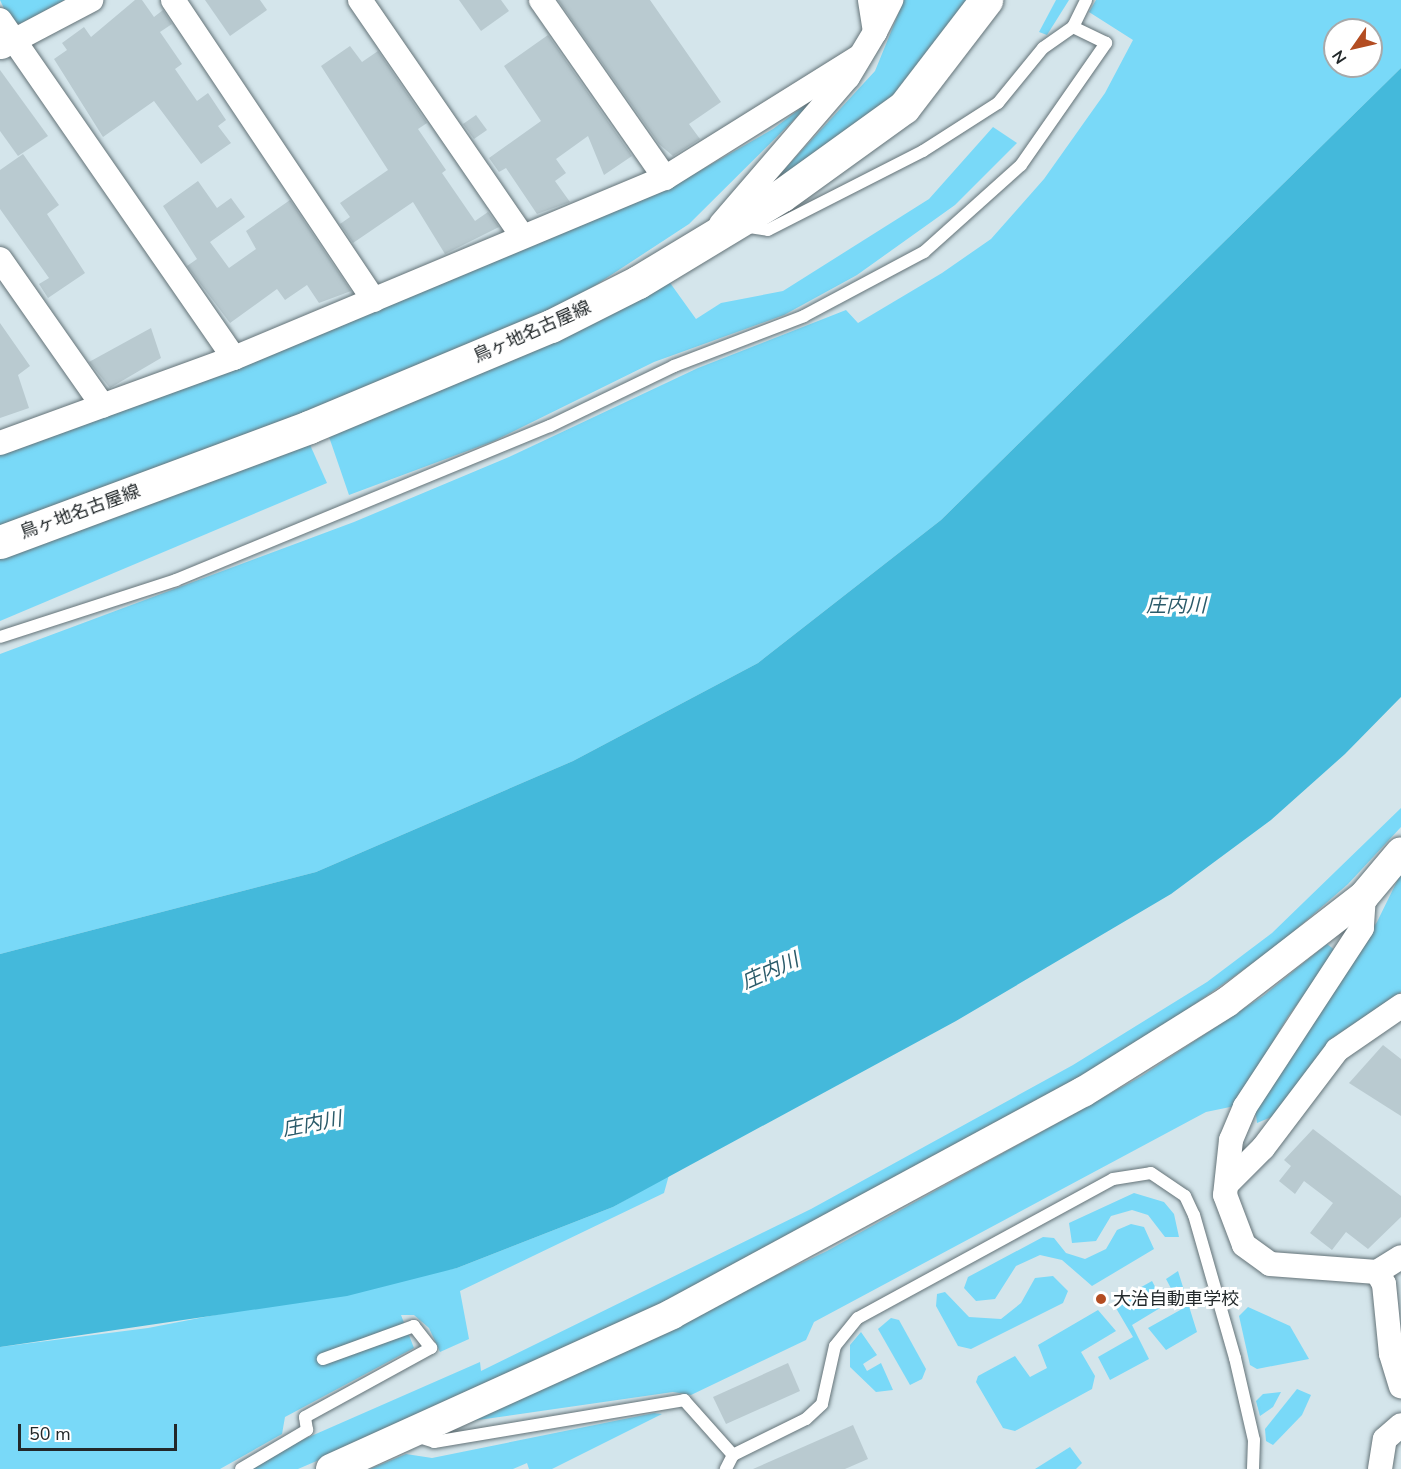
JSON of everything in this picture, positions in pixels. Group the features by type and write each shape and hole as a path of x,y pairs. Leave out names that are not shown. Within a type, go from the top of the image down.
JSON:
{"main road":[{"name":"鳥ヶ地名古屋線","path":"0,542 309,427 551,326 638,282 782,195 904,107 986,0"}],"street":[{"path":"7,44 91,0"},
{"path":"173,0 374,300"},
{"path":"360,0 522,234"},
{"path":"541,0 665,178"},
{"path":"870,0 874,32"},
{"path":"721,230 848,77 891,0"},
{"path":"0,20 7,44 234,358"},
{"path":"0,442 234,358 374,300 522,234 665,178 860,56"},
{"path":"0,259 103,406"},
{"path":"331,1469 412,1435 672,1314 1083,1092 1227,1002 1364,896 1401,852"},
{"path":"1364,896 1362,928 1245,1107 1231,1140 1229,1182 1225,1195 1232,1223 1244,1245 1270,1264 1377,1272 1401,1257"},
{"path":"1229,1182 1263,1148 1337,1050 1401,1006"},
{"path":"1377,1272 1384,1284 1390,1354 1401,1387"},
{"path":"1380,1469 1385,1439 1401,1425"}],"lane":[{"path":"721,230 768,230 923,151 998,103 1043,48 1073,27 1086,0"},
{"path":"0,637 176,580 539,431 674,366 804,316 924,252 1021,165 1106,44 1073,27"},
{"path":"726,1469 733,1455 806,1419 822,1404 835,1346 858,1318 1113,1179 1151,1173 1185,1196 1194,1215 1235,1358 1254,1440 1253,1469"},
{"path":"241,1469 307,1430 305,1417 431,1348 414,1326 323,1359"},
{"path":"412,1435 434,1442 684,1400 733,1455"}],"shaded area":[{"path":"0,0 65,0 20,24 10,21"},
{"path":"904,0 967,0 889,103 758,198 875,71"},
{"path":"1056,0 1069,0 1047,35 1039,32"},
{"path":"1096,0 1401,0 1401,68 941,520 758,663 573,761 316,872 0,954 0,654 354,522 509,457 698,368 846,310 858,323 942,273 991,239 1044,179 1105,93 1133,40 1089,12"},
{"path":"820,94 689,224 553,313 339,403 0,531 0,455 234,369 666,190 773,129"},
{"path":"993,127 1017,143 955,205 857,275 784,315 654,362 494,441 349,495 327,431 668,280 696,319 721,303 783,291 929,199"},
{"path":"307,438 327,483 0,621 0,554"},
{"path":"1401,808 1401,827 1348,884 1277,946 1131,1049 577,1349 298,1469 251,1469 293,1444 480,1362 481,1371 811,1209 1073,1065 1207,982 1272,933"},
{"path":"1401,873 1401,992 1331,1039 1274,1116 1257,1123 1255,1108 1377,922"},
{"path":"1327,944 1336,951 1287,1018 1235,1106 1206,1112 814,1322 806,1340 691,1395 673,1392 471,1421 827,1251 1140,1077 1263,996"},
{"path":"669,1175 664,1193 460,1291 469,1339 440,1352 429,1328 414,1315 401,1315 414,1348 285,1417 282,1434 220,1469 0,1469 0,1347 148,1328 457,1268 613,1207"},
{"path":"1134,1193 1164,1202 1174,1214 1179,1237 1165,1237 1148,1215 1132,1210 1111,1216 1096,1241 1072,1243 1069,1223"},
{"path":"1131,1224 1144,1227 1154,1249 1092,1286 1062,1260 1040,1255 1016,1266 995,1299 976,1301 964,1288 968,1277 1043,1237 1054,1238 1066,1253 1085,1259 1106,1249 1117,1230"},
{"path":"1178,1271 1197,1332 1166,1350 1148,1328 1182,1309 1166,1279"},
{"path":"1053,1276 1068,1291 1063,1303 971,1349 958,1346 936,1306 937,1294 945,1292 969,1317 1001,1319 1021,1303 1035,1278"},
{"path":"1152,1281 1165,1305 1132,1325 1149,1359 1110,1380 1098,1357 1133,1337 1113,1303"},
{"path":"1248,1307 1290,1326 1309,1359 1257,1369 1250,1365 1239,1316"},
{"path":"1098,1310 1116,1331 1081,1352 1095,1376 1092,1389 1015,1431 1003,1428 976,1382 978,1376 1015,1356 1030,1377 1047,1368 1038,1345"},
{"path":"891,1318 899,1320 926,1369 922,1379 910,1385 878,1329"},
{"path":"861,1332 877,1355 863,1364 867,1371 881,1363 893,1390 876,1392 850,1367 850,1345"},
{"path":"1297,1389 1311,1395 1302,1415 1273,1445 1266,1441 1265,1429"},
{"path":"1281,1392 1273,1407 1260,1416 1256,1401 1263,1394"},
{"path":"654,1413 662,1414 552,1469 529,1469 527,1463 513,1469 370,1469 406,1454 432,1458"},
{"path":"1070,1447 1082,1463 1076,1469 1035,1469"}],"water":[{"name":"庄内川","path":"1401,68 1401,697 1345,754 1271,820 1171,894 956,1021 613,1207 457,1268 347,1296 0,1347 0,954 316,872 573,761 758,663 941,520"}],"building":[{"path":"135,0 142,0 154,17 163,10 172,24 160,32 182,64 175,69 197,101 208,93 226,120 218,126 231,143 201,164 154,101 103,137 54,59 67,50 62,43 84,27 91,37"},
{"path":"205,0 260,0 267,10 230,36"},
{"path":"459,0 501,0 509,11 481,31"},
{"path":"558,0 650,0 721,102 689,124 700,139 673,156 659,144"},
{"path":"548,35 632,156 604,175 588,136 556,159 566,173 555,181 570,202 537,214 506,168 499,172 489,158 541,121 504,66"},
{"path":"350,46 362,62 378,51 427,123 418,129 446,170 442,173 475,221 488,212 499,227 445,254 413,202 353,243 340,224 350,217 340,203 388,170 321,66"},
{"path":"0,70 48,136 18,156 0,131"},
{"path":"476,115 487,130 474,139 463,124"},
{"path":"23,154 59,205 47,214 85,273 48,298 39,284 49,278 0,209 0,170"},
{"path":"198,181 217,208 231,198 245,217 210,242 229,268 256,249 246,231 290,200 351,291 319,303 307,285 285,300 277,289 230,323 187,266 197,259 163,206"},
{"path":"0,323 30,366 18,375 29,408 0,418"},
{"path":"151,328 161,358 110,388 89,362"},
{"path":"1383,1045 1401,1059 1401,1116 1349,1083"},
{"path":"1313,1129 1401,1196 1401,1217 1368,1249 1346,1232 1332,1250 1310,1233 1333,1203 1304,1181 1295,1194 1279,1181 1291,1166 1284,1160"},
{"path":"788,1363 800,1391 726,1424 713,1397"},
{"path":"853,1425 868,1459 845,1469 753,1469"}],"place":[{"name":"大治自動車学校","path":"1101,1299"}]}
